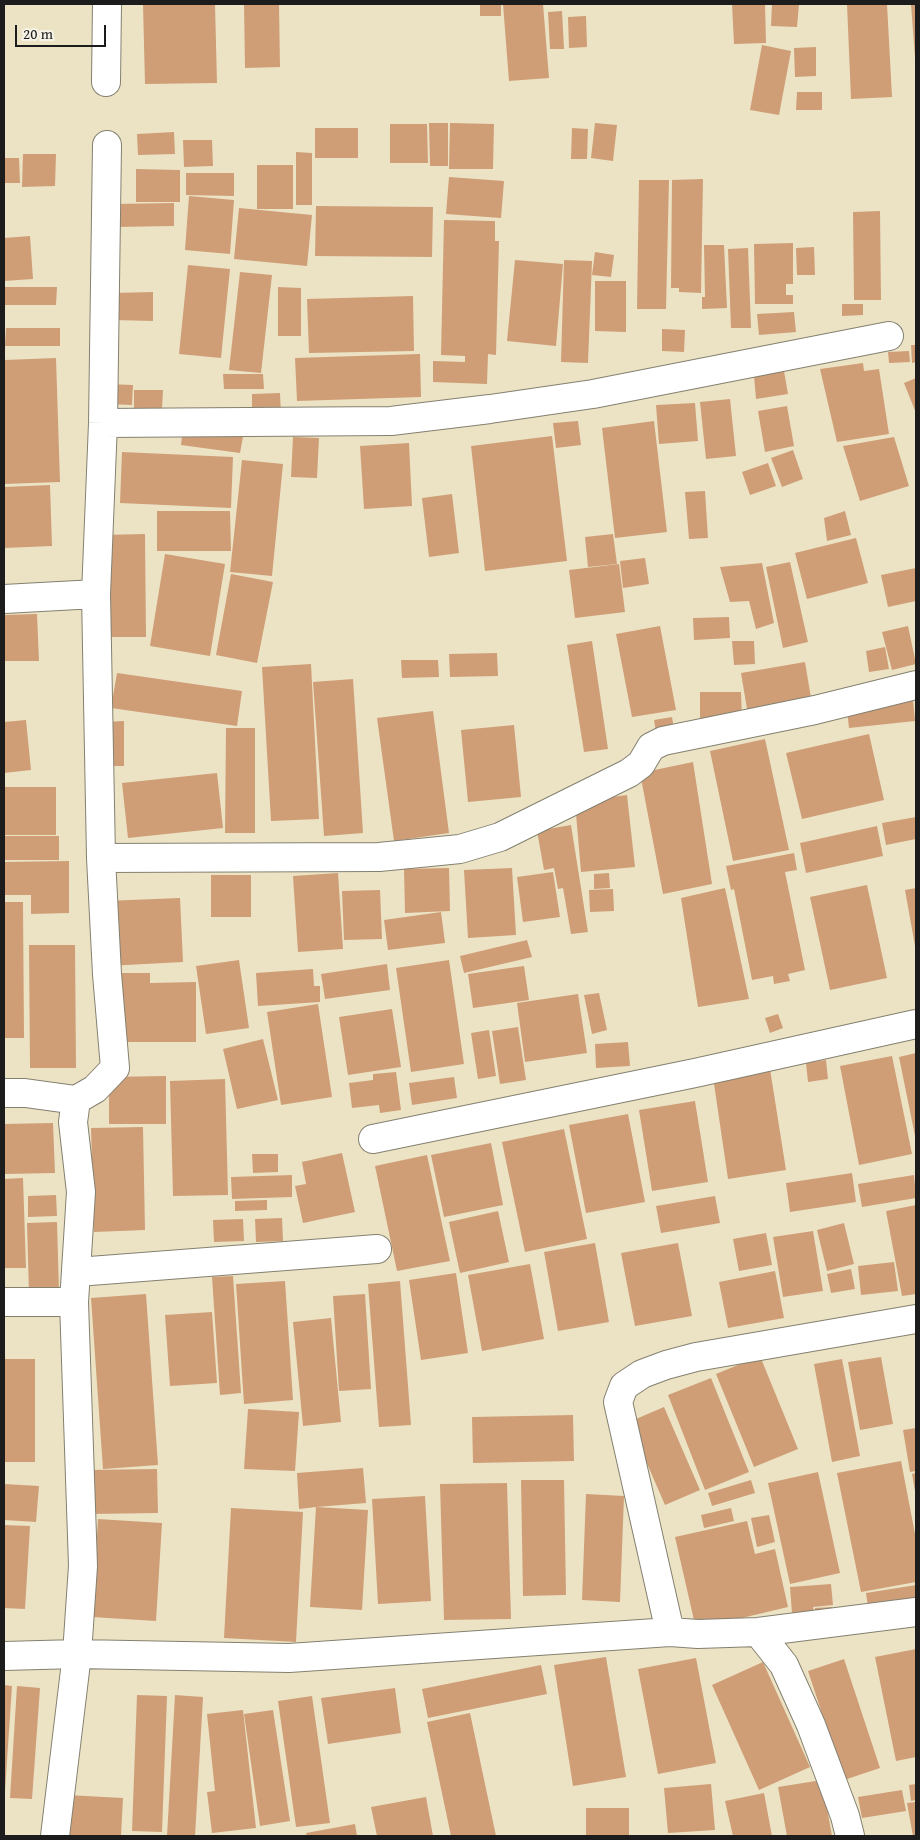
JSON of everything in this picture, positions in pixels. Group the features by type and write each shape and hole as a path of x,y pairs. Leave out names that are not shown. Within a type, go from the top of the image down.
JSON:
{"street":[{"path":"106,82 107,4"},
{"path":"4,1093 25,1093 76,1100 95,1089 115,1068 107,974 101,858 96,594 103,423 107,145"},
{"path":"103,423 391,421 490,410 592,394 889,336"},
{"path":"4,599 96,594"},
{"path":"101,858 378,857 460,849 500,837 629,773 642,764 651,748 663,741 814,710 916,686"},
{"path":"373,1139 695,1073 916,1024"},
{"path":"55,1836 77,1654 83,1566 74,1302 81,1192 73,1122 76,1100"},
{"path":"77,1272 377,1249"},
{"path":"4,1302 74,1302"},
{"path":"670,1632 619,1410 618,1402 624,1386 642,1374 696,1357 916,1319"},
{"path":"4,1656 77,1654 289,1658 670,1632 698,1634 758,1632 916,1612"},
{"path":"758,1632 784,1666 812,1725 846,1816 850,1836"}],"building":[{"path":"215,4 217,83 145,84 143,5"},
{"path":"244,4 279,4 280,67 245,68"},
{"path":"480,4 501,4 501,16 480,16"},
{"path":"503,4 543,4 549,78 509,81"},
{"path":"732,4 765,4 766,43 734,44"},
{"path":"772,4 799,4 797,27 771,26"},
{"path":"847,4 887,4 892,97 851,99"},
{"path":"911,4 916,4 916,58 915,58"},
{"path":"562,11 564,49 550,49 548,12"},
{"path":"586,16 587,47 569,48 568,17"},
{"path":"762,45 791,51 779,115 750,110"},
{"path":"816,47 816,76 795,77 794,48"},
{"path":"797,92 822,92 822,110 796,110"},
{"path":"429,123 448,123 448,166 430,166"},
{"path":"450,123 494,124 493,169 449,169"},
{"path":"595,123 617,125 613,161 591,158"},
{"path":"390,124 427,124 428,163 390,163"},
{"path":"315,128 358,128 358,158 315,158"},
{"path":"572,128 588,129 587,159 571,159"},
{"path":"174,132 175,154 138,155 137,134"},
{"path":"183,140 212,140 213,166 184,167"},
{"path":"296,152 312,153 312,205 296,205"},
{"path":"23,154 56,154 55,186 22,187"},
{"path":"4,158 19,158 20,183 4,183"},
{"path":"257,165 293,165 293,209 257,209"},
{"path":"136,169 180,170 180,202 136,202"},
{"path":"186,173 234,173 234,196 186,195"},
{"path":"449,177 504,181 501,218 446,214"},
{"path":"703,179 701,293 679,292 679,288 671,288 672,180"},
{"path":"639,180 669,180 666,309 637,309"},
{"path":"189,196 234,200 230,254 185,250"},
{"path":"174,203 174,226 116,227 115,204"},
{"path":"316,206 433,207 432,257 315,256"},
{"path":"239,208 312,215 307,266 234,259"},
{"path":"880,211 881,300 854,300 853,212"},
{"path":"444,220 495,221 495,241 499,241 496,355 488,354 487,384 433,382 433,361 465,362 465,356 441,355"},
{"path":"30,236 33,279 4,281 4,238"},
{"path":"793,243 793,284 786,284 786,295 793,295 793,304 755,304 754,244"},
{"path":"704,245 724,245 727,308 702,309 702,297 705,297"},
{"path":"814,247 815,275 797,275 796,248"},
{"path":"748,248 751,328 731,328 728,249"},
{"path":"595,252 614,255 611,277 592,275"},
{"path":"515,260 563,264 556,346 507,341"},
{"path":"564,260 592,261 588,363 561,362"},
{"path":"188,265 230,269 221,358 179,354"},
{"path":"240,272 272,275 261,373 229,370"},
{"path":"595,281 626,281 626,332 595,331"},
{"path":"4,287 57,287 56,305 4,305"},
{"path":"278,287 301,288 301,336 278,336"},
{"path":"153,292 153,321 113,320 113,293"},
{"path":"413,296 414,351 309,353 307,299"},
{"path":"842,304 863,304 863,315 842,316"},
{"path":"794,312 796,332 759,335 757,314"},
{"path":"6,328 60,328 60,346 5,346"},
{"path":"662,329 685,330 684,352 662,351"},
{"path":"911,345 916,345 916,362 912,363"},
{"path":"909,351 910,362 889,363 888,352"},
{"path":"420,354 421,397 297,401 295,358"},
{"path":"56,358 60,482 4,484 4,360"},
{"path":"863,363 864,371 879,369 889,434 837,442 820,369"},
{"path":"784,371 788,394 756,399 754,376"},
{"path":"223,374 263,374 264,389 224,389"},
{"path":"916,378 916,413 904,383"},
{"path":"107,384 133,385 132,405 107,404"},
{"path":"134,390 163,390 162,409 134,409"},
{"path":"280,393 281,414 252,414 252,394"},
{"path":"730,399 736,456 706,459 700,402"},
{"path":"695,403 698,441 659,444 656,405"},
{"path":"787,406 794,446 765,452 758,411"},
{"path":"578,421 581,445 556,448 553,423"},
{"path":"654,421 667,532 615,538 602,428"},
{"path":"183,428 243,437 240,453 181,445"},
{"path":"552,436 567,561 485,571 471,446"},
{"path":"293,437 319,438 317,478 291,477"},
{"path":"894,437 909,486 860,501 843,446"},
{"path":"409,443 412,506 364,509 360,446"},
{"path":"793,450 803,479 782,487 771,458"},
{"path":"122,452 233,457 231,508 120,503"},
{"path":"242,460 283,464 272,576 230,572"},
{"path":"768,463 776,486 750,495 742,472"},
{"path":"50,485 52,546 4,548 4,487"},
{"path":"705,491 708,538 689,539 685,492"},
{"path":"452,494 459,553 429,557 422,498"},
{"path":"157,511 230,511 231,551 157,551"},
{"path":"845,511 851,535 827,541 824,518"},
{"path":"145,534 146,637 102,637 101,535"},
{"path":"613,534 617,564 588,567 585,537"},
{"path":"856,538 868,583 807,599 795,553"},
{"path":"165,554 225,564 210,656 150,646"},
{"path":"645,558 649,584 623,588 620,561"},
{"path":"790,562 808,642 783,648 766,567"},
{"path":"762,563 774,623 756,629 749,601 730,602 720,567"},
{"path":"619,564 625,612 575,618 569,570"},
{"path":"916,568 916,601 888,607 881,575"},
{"path":"231,574 273,582 257,663 216,655"},
{"path":"37,614 39,661 4,661 4,615"},
{"path":"729,617 730,638 694,640 693,618"},
{"path":"660,626 676,710 632,717 616,634"},
{"path":"908,626 916,664 892,670 882,632"},
{"path":"592,641 608,749 584,752 567,645"},
{"path":"732,641 754,641 755,664 734,665"},
{"path":"885,647 889,669 869,672 866,651"},
{"path":"497,653 498,676 450,677 449,654"},
{"path":"401,660 438,660 439,677 402,678"},
{"path":"805,662 812,704 748,715 741,673"},
{"path":"311,664 319,819 271,821 262,667"},
{"path":"117,673 242,691 237,726 111,708"},
{"path":"353,679 363,833 324,836 313,682"},
{"path":"700,692 741,692 742,718 700,718"},
{"path":"913,700 915,721 849,728 847,710"},
{"path":"433,711 449,833 394,841 377,718"},
{"path":"672,717 674,729 656,732 654,720"},
{"path":"26,720 31,770 4,773 4,722"},
{"path":"124,721 124,766 103,766 103,722"},
{"path":"514,725 521,797 468,802 461,730"},
{"path":"226,728 255,728 255,833 225,833"},
{"path":"869,734 884,800 802,819 786,753"},
{"path":"765,739 789,850 733,861 710,751"},
{"path":"693,762 712,884 663,894 640,773"},
{"path":"217,773 223,828 128,838 122,783"},
{"path":"4,787 56,787 56,835 4,835"},
{"path":"627,795 635,867 581,872 575,802"},
{"path":"916,817 916,839 886,845 882,823"},
{"path":"571,825 588,932 571,934 563,888 558,889 554,868 544,870 537,831"},
{"path":"877,826 883,856 806,873 800,843"},
{"path":"4,836 59,836 59,860 4,860"},
{"path":"794,853 797,870 785,872 805,970 788,974 790,981 774,984 773,976 752,980 734,889 731,890 726,866"},
{"path":"69,861 69,913 31,914 31,895 4,895 4,862"},
{"path":"449,868 450,911 405,913 404,869"},
{"path":"512,868 516,935 468,938 464,870"},
{"path":"553,872 560,917 523,922 517,877"},
{"path":"338,873 343,949 298,952 293,876"},
{"path":"609,873 610,888 594,889 594,874"},
{"path":"211,875 251,875 251,917 211,917"},
{"path":"867,885 887,978 830,990 810,897"},
{"path":"725,888 749,999 698,1007 681,898"},
{"path":"916,888 916,946 915,946 905,890"},
{"path":"613,889 614,911 590,912 589,890"},
{"path":"380,890 382,939 344,940 342,891"},
{"path":"180,898 183,962 107,966 105,901"},
{"path":"4,902 23,902 24,1038 4,1038"},
{"path":"441,912 445,943 388,950 384,920"},
{"path":"527,940 532,957 464,973 460,956"},
{"path":"29,945 75,945 76,1068 30,1068"},
{"path":"239,960 249,1028 206,1034 196,966"},
{"path":"449,960 464,1064 411,1072 396,968"},
{"path":"387,964 390,990 325,999 321,974"},
{"path":"524,966 529,1000 473,1008 468,974"},
{"path":"313,969 314,986 320,986 320,1002 258,1006 256,973"},
{"path":"121,973 150,973 150,983 196,982 196,1042 121,1042"},
{"path":"599,993 607,1030 592,1034 584,995"},
{"path":"578,994 587,1053 525,1062 517,1003"},
{"path":"318,1004 332,1097 281,1105 267,1012"},
{"path":"392,1009 401,1067 348,1075 339,1017"},
{"path":"778,1014 783,1028 770,1033 765,1018"},
{"path":"518,1027 526,1080 500,1084 492,1031"},
{"path":"489,1030 496,1076 478,1079 471,1033"},
{"path":"263,1039 278,1100 237,1109 223,1049"},
{"path":"628,1042 630,1066 596,1068 595,1044"},
{"path":"916,1053 916,1136 915,1136 899,1057"},
{"path":"892,1056 912,1154 859,1165 840,1066"},
{"path":"826,1060 828,1079 808,1082 806,1063"},
{"path":"770,1069 786,1170 728,1179 713,1077"},
{"path":"396,1072 401,1110 380,1113 379,1105 352,1108 349,1083 373,1080 373,1074"},
{"path":"166,1076 166,1124 109,1124 109,1077"},
{"path":"454,1077 457,1098 412,1105 409,1083"},
{"path":"225,1079 228,1195 173,1196 170,1081"},
{"path":"695,1101 708,1182 652,1191 639,1110"},
{"path":"628,1114 645,1202 586,1213 569,1125"},
{"path":"53,1123 55,1173 4,1174 4,1124"},
{"path":"143,1127 145,1230 94,1232 91,1128"},
{"path":"564,1129 587,1239 525,1252 502,1142"},
{"path":"491,1143 503,1205 444,1217 431,1155"},
{"path":"342,1153 355,1212 303,1223 295,1186 306,1184 302,1162"},
{"path":"252,1154 278,1154 278,1172 253,1173"},
{"path":"427,1155 450,1261 397,1271 375,1166"},
{"path":"852,1173 856,1202 790,1212 786,1183"},
{"path":"292,1175 292,1197 232,1199 231,1177"},
{"path":"914,1175 916,1198 862,1207 858,1184"},
{"path":"23,1178 26,1268 4,1268 4,1179"},
{"path":"56,1195 57,1216 28,1217 28,1196"},
{"path":"715,1196 720,1223 661,1233 656,1206"},
{"path":"267,1200 267,1210 235,1211 235,1201"},
{"path":"916,1205 916,1294 902,1296 886,1211"},
{"path":"498,1211 509,1262 460,1273 449,1222"},
{"path":"282,1218 283,1241 256,1242 255,1219"},
{"path":"243,1219 244,1241 214,1242 213,1220"},
{"path":"57,1222 59,1293 29,1294 27,1223"},
{"path":"844,1223 854,1264 827,1271 817,1230"},
{"path":"813,1231 823,1291 783,1297 773,1237"},
{"path":"766,1233 772,1265 739,1271 733,1239"},
{"path":"595,1243 609,1322 558,1331 544,1252"},
{"path":"678,1243 692,1316 635,1326 621,1253"},
{"path":"894,1262 898,1291 861,1295 858,1266"},
{"path":"530,1264 544,1339 482,1351 468,1275"},
{"path":"851,1269 855,1289 831,1293 827,1274"},
{"path":"775,1271 784,1318 728,1328 719,1282"},
{"path":"456,1273 468,1353 421,1360 409,1280"},
{"path":"233,1276 241,1393 220,1395 212,1277"},
{"path":"285,1281 293,1400 244,1404 236,1284"},
{"path":"400,1281 411,1425 379,1427 368,1284"},
{"path":"146,1294 158,1465 103,1469 91,1298"},
{"path":"365,1294 371,1389 339,1391 333,1296"},
{"path":"212,1312 217,1383 170,1386 165,1315"},
{"path":"331,1318 341,1422 303,1426 293,1322"},
{"path":"760,1356 798,1449 754,1467 716,1374"},
{"path":"881,1357 893,1424 860,1430 848,1362"},
{"path":"4,1359 35,1359 35,1462 4,1462"},
{"path":"842,1359 860,1456 832,1462 814,1364"},
{"path":"711,1378 749,1472 705,1490 668,1395"},
{"path":"664,1407 700,1490 665,1505 629,1422"},
{"path":"248,1409 299,1412 295,1471 244,1469"},
{"path":"573,1415 574,1461 473,1463 472,1417"},
{"path":"916,1428 916,1471 910,1472 903,1430"},
{"path":"901,1461 916,1539 916,1582 861,1592 837,1473"},
{"path":"363,1468 366,1503 299,1509 297,1473"},
{"path":"157,1469 158,1513 90,1514 89,1470"},
{"path":"818,1472 840,1573 790,1584 768,1483"},
{"path":"916,1473 916,1491 915,1491 912,1474"},
{"path":"521,1480 564,1480 566,1595 523,1596"},
{"path":"751,1480 755,1493 712,1506 708,1493"},
{"path":"507,1483 511,1619 444,1620 440,1484"},
{"path":"4,1484 39,1486 36,1522 4,1520"},
{"path":"586,1494 624,1496 620,1602 582,1600"},
{"path":"425,1496 431,1601 378,1604 372,1499"},
{"path":"316,1507 368,1510 362,1610 310,1607"},
{"path":"231,1508 303,1512 296,1642 224,1638"},
{"path":"731,1508 734,1521 704,1528 701,1515"},
{"path":"769,1515 775,1542 757,1547 751,1518"},
{"path":"98,1519 162,1523 156,1621 92,1617"},
{"path":"747,1521 755,1554 775,1549 788,1607 696,1629 675,1537"},
{"path":"4,1525 30,1526 25,1609 4,1608"},
{"path":"831,1584 833,1605 813,1607 814,1611 792,1613 790,1587"},
{"path":"916,1585 916,1600 868,1607 866,1593"},
{"path":"832,1607 833,1616 815,1617 815,1608"},
{"path":"916,1649 916,1757 896,1761 875,1657"},
{"path":"606,1657 626,1777 573,1786 554,1665"},
{"path":"696,1658 716,1763 658,1774 638,1669"},
{"path":"844,1659 880,1768 844,1780 808,1671"},
{"path":"763,1662 810,1767 759,1790 712,1685"},
{"path":"541,1665 547,1694 428,1718 422,1689"},
{"path":"4,1685 12,1686 5,1791 4,1791"},
{"path":"17,1686 40,1688 32,1799 10,1798"},
{"path":"395,1688 401,1733 328,1744 321,1698"},
{"path":"137,1695 167,1696 162,1832 132,1831"},
{"path":"175,1695 203,1697 195,1836 167,1836"},
{"path":"312,1696 330,1823 296,1827 278,1701"},
{"path":"243,1710 256,1828 212,1833 207,1792 215,1791 207,1714"},
{"path":"273,1710 290,1821 260,1826 244,1714"},
{"path":"470,1713 496,1836 451,1836 427,1722"},
{"path":"822,1780 832,1836 787,1836 778,1787"},
{"path":"711,1784 715,1830 668,1833 664,1788"},
{"path":"916,1784 916,1800 911,1801 909,1785"},
{"path":"902,1790 906,1811 862,1818 858,1797"},
{"path":"764,1793 772,1836 733,1836 725,1801"},
{"path":"67,1795 123,1798 121,1836 64,1836"},
{"path":"426,1797 433,1836 377,1836 371,1807"},
{"path":"916,1802 916,1836 913,1836 907,1803"},
{"path":"586,1808 629,1808 629,1836 586,1836"},
{"path":"355,1824 357,1836 307,1836 306,1833"}]}
